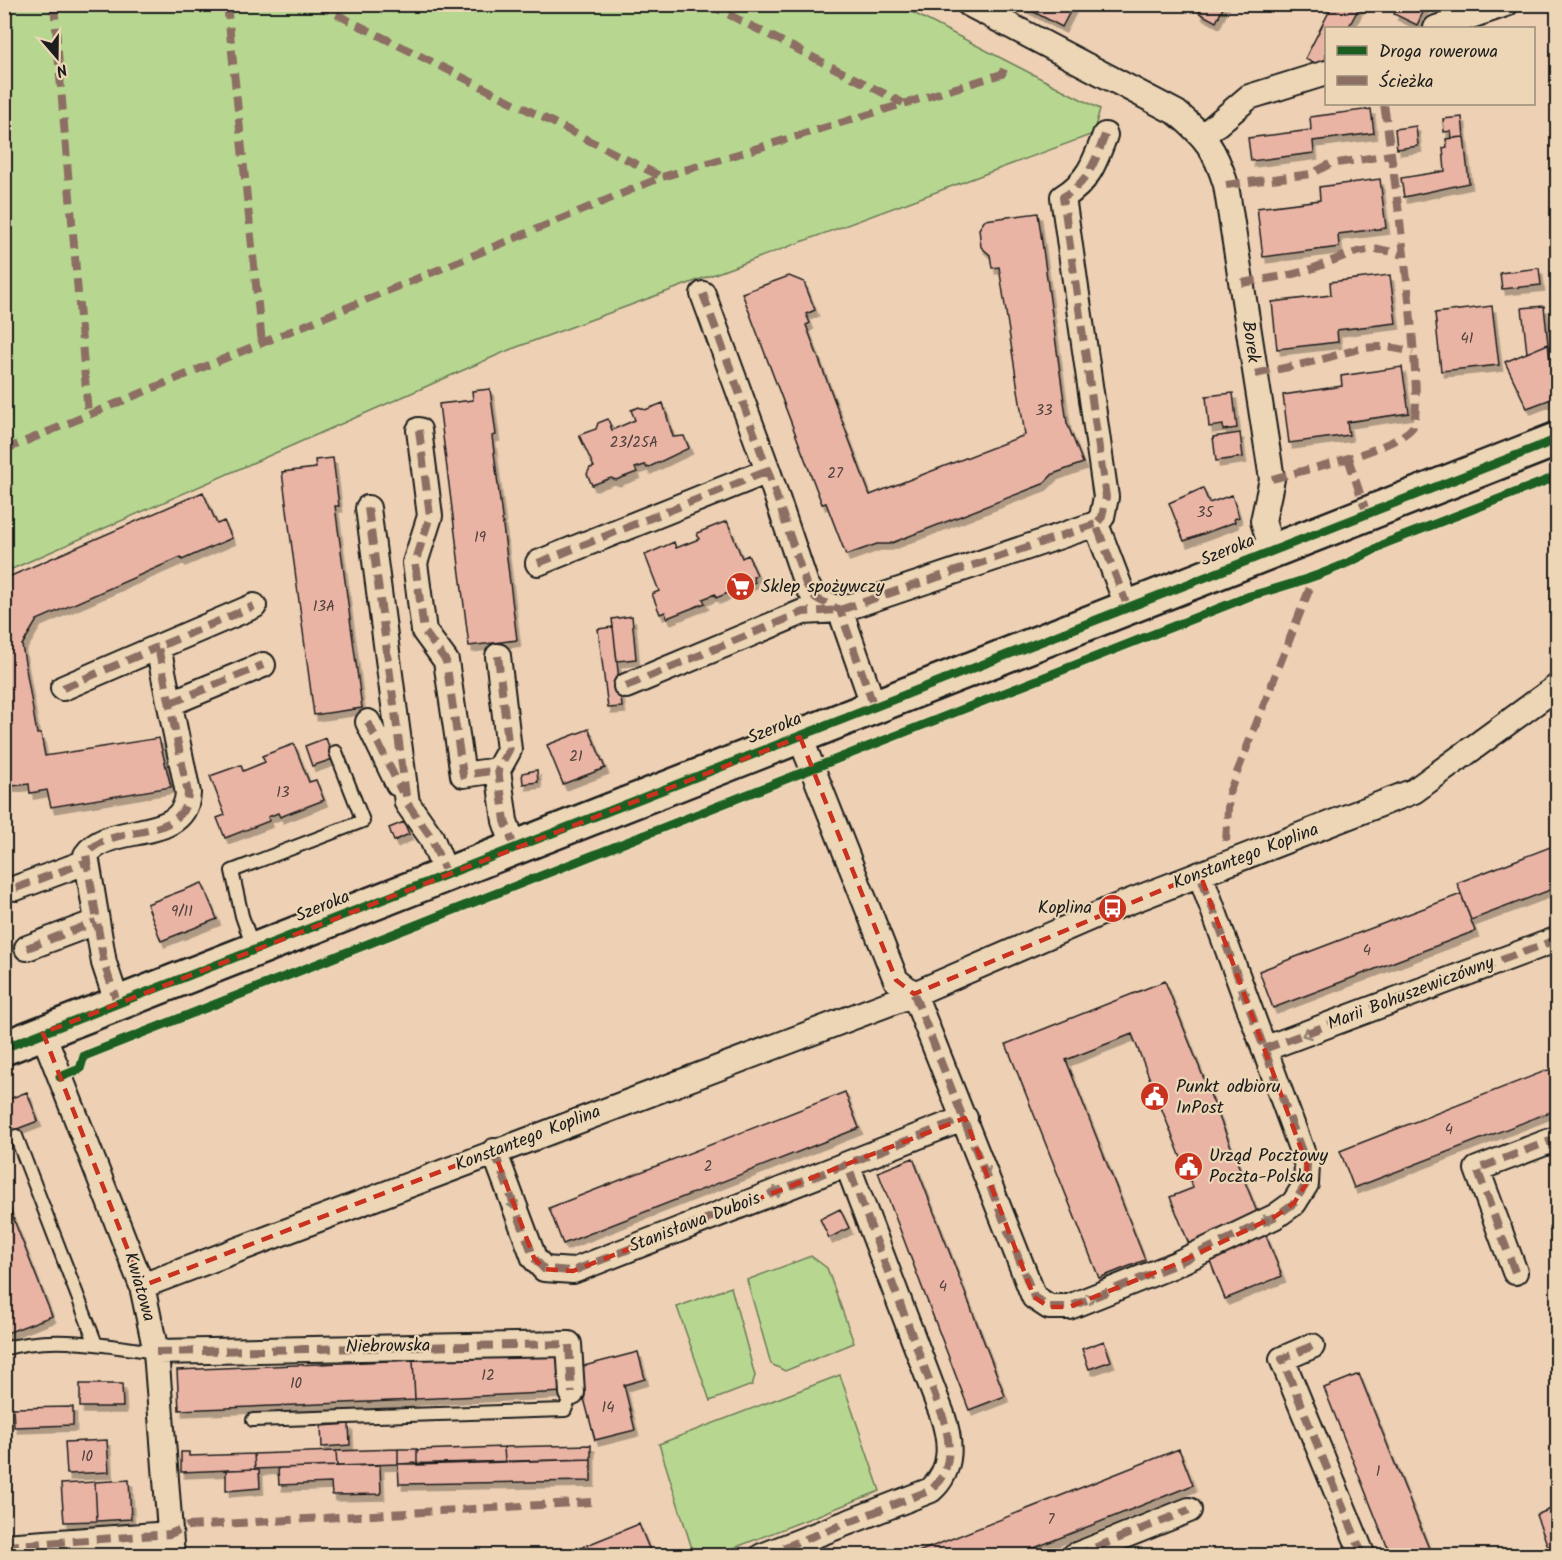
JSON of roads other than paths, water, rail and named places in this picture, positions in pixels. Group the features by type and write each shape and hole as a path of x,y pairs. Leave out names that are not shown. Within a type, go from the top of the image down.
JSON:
{"street":[{"name":"Borek","path":"969,4 1177,113 1203,136 1219,162 1229,207 1272,479 1263,522 1272,551"},
{"path":"1439,27 1506,4"},
{"path":"1203,136 1249,97 1325,74"},
{"path":"626,686 803,612 840,610 1096,524 1102,517 1106,497 1063,197 1076,189 1093,169 1105,135"},
{"path":"704,294 806,584 815,598 840,610 874,707"},
{"path":"419,430 430,516 415,563 424,631 446,661 463,775 498,770"},
{"name":"Szeroka","path":"4,1048 254,952 1557,439"},
{"path":"538,563 768,471"},
{"path":"368,508 407,803"},
{"path":"1096,524 1128,608"},
{"path":"63,688 254,606"},
{"path":"118,1005 106,969 86,855 91,847 166,825 180,818 187,806 188,794 158,647"},
{"path":"498,656 509,750 498,770 505,821 515,849"},
{"path":"171,703 264,665"},
{"name":"Konstantego Koplina","path":"142,1286 914,994 1113,908 1414,791 1557,686"},
{"path":"368,722 407,803 431,837 447,876"},
{"path":"800,737 896,980 914,994 1034,1297 1049,1307 1069,1307 1174,1265 1276,1216 1294,1203 1306,1184 1307,1165 1200,874"},
{"path":"16,888 86,862"},
{"path":"27,948 96,922"},
{"name":"Marii Bohuszewiczówny","path":"1264,1050 1557,939"},
{"name":"Kwiatowa","path":"43,1033 142,1286 156,1352 171,1545"},
{"name":"Stanisława Dubois","path":"494,1151 534,1258 544,1269 559,1272 573,1271 965,1118"},
{"path":"1515,1272 1477,1169 1557,1138"},
{"path":"762,1556 931,1490 942,1480 949,1460 949,1439 942,1414 847,1164"},
{"name":"Niebrowska","path":"156,1352 569,1344 572,1394"},
{"path":"1312,1346 1282,1359 1363,1556"},
{"path":"1074,1556 1189,1510"},
{"path":"4,1546 171,1545"}],"lane":[{"path":"254,952 242,916 232,872 363,821 336,752"},
{"path":"16,1136 96,1344"},
{"path":"4,1349 21,1344 96,1344 156,1352"},
{"path":"253,1420 566,1410 572,1394"}],"place":[{"name":"Sklep spożywczy","path":"740,587"},
{"name":"Koplina","path":"1113,908"},
{"name":"Punkt odbioru InPost","path":"1155,1097"},
{"name":"Urząd Pocztowy Poczta-Polska","path":"1188,1166"}]}
